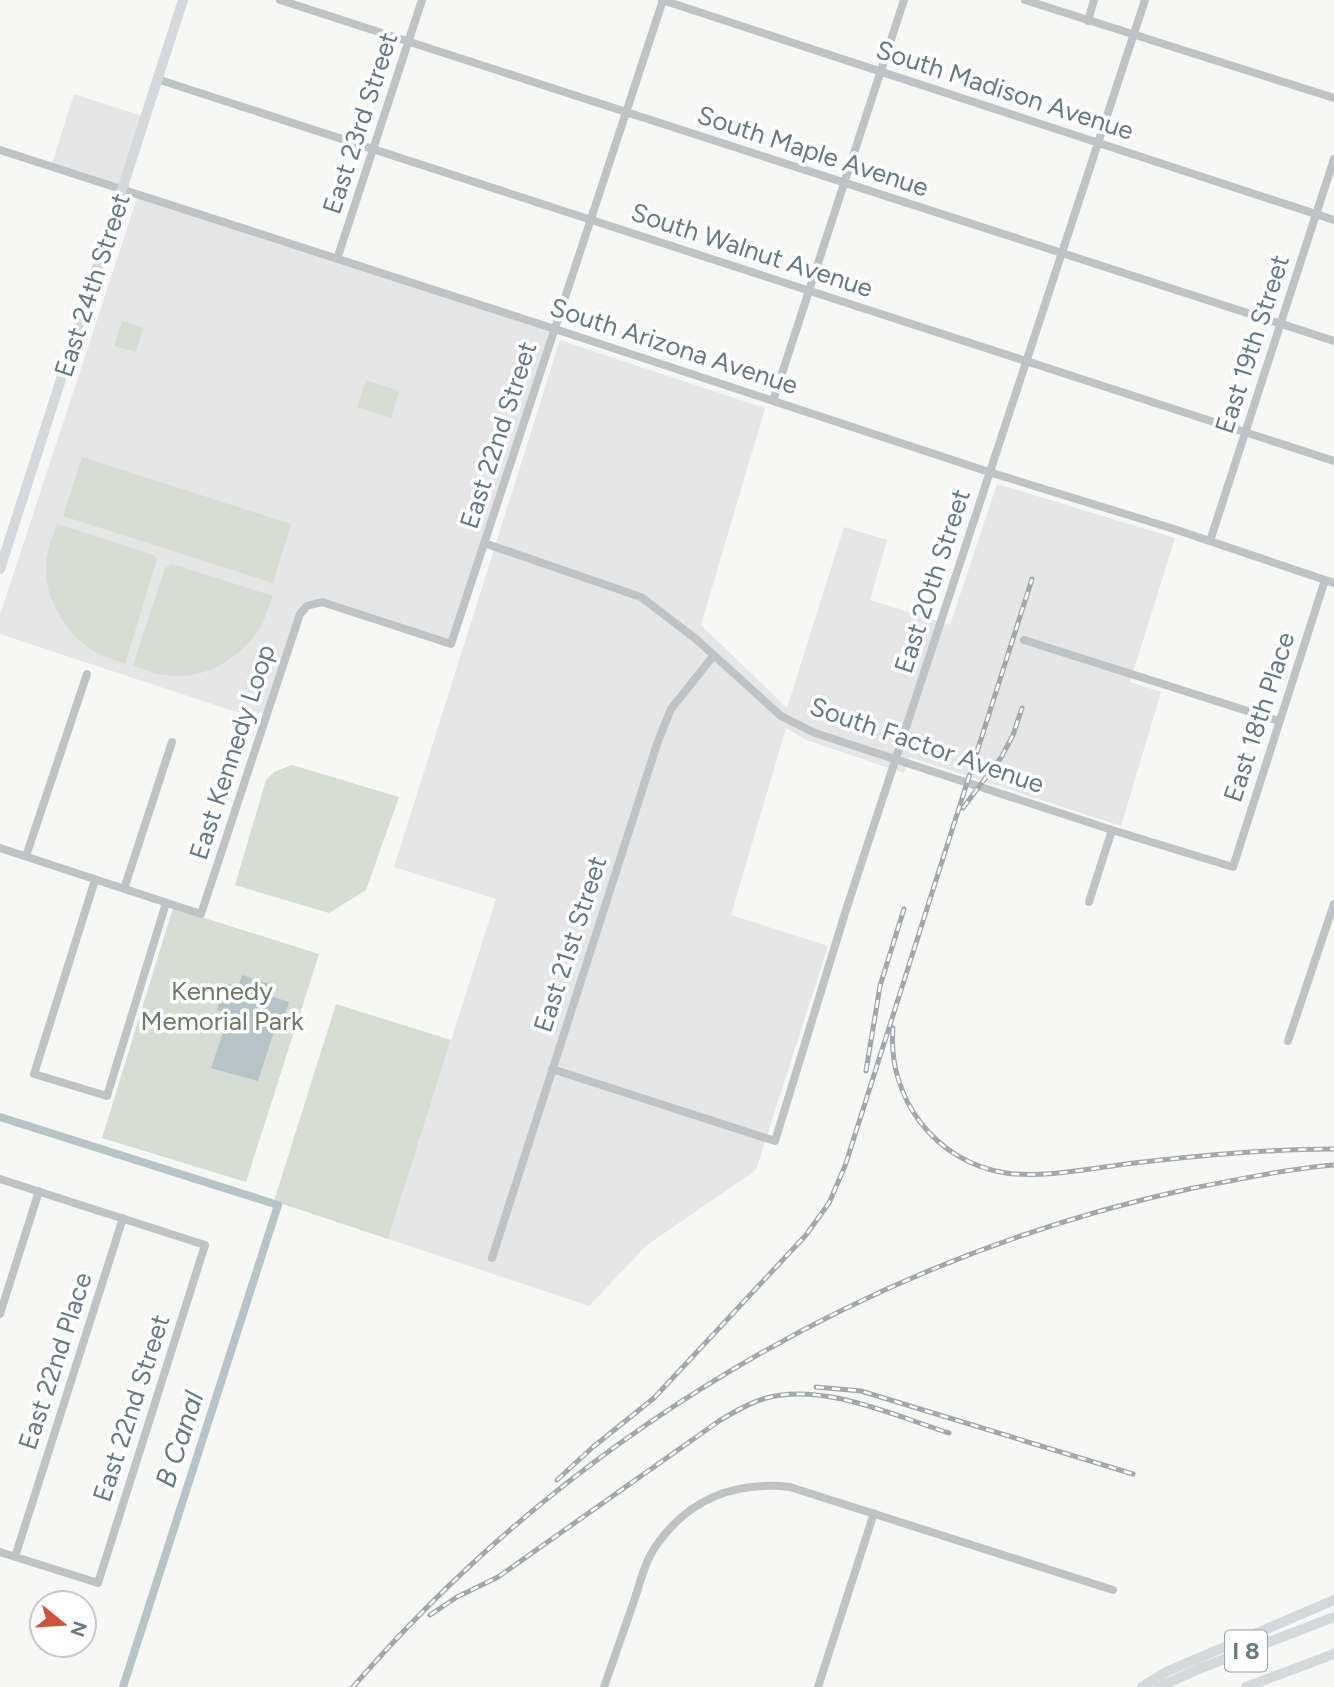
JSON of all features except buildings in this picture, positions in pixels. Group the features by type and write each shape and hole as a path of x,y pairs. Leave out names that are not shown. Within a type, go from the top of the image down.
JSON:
{"highway":[{"path":"1142,1687 1166,1672 1334,1600"},
{"name":"I 8","path":"1159,1687 1334,1617"},
{"name":"I 8","path":"1246,1687 1334,1654"}],"main road":[{"name":"East 24th Street","path":"0,569 183,0"}],"street":[{"name":"South Maple Avenue","path":"280,0 1334,341"},
{"name":"East 23rd Street","path":"337,259 422,0"},
{"name":"South Madison Avenue","path":"663,0 1334,220"},
{"name":"East 22nd Street","path":"307,606 322,602 451,644 663,0"},
{"path":"773,401 904,0"},
{"path":"1025,0 1334,98"},
{"path":"1088,21 1094,0"},
{"name":"East 20th Street","path":"552,1069 775,1141 846,910 1145,0"},
{"name":"South Walnut Avenue","path":"157,79 1334,461"},
{"name":"South Arizona Avenue","path":"0,150 989,472 1210,541 1329,582"},
{"name":"East 19th Street","path":"1210,541 1334,159"},
{"name":"South Factor Avenue","path":"484,543 641,597 696,639 781,716 815,733 1233,867"},
{"name":"East 18th Place","path":"1233,867 1279,721 1329,582"},
{"name":"East Kennedy Loop","path":"166,903 201,914 300,614 307,606"},
{"path":"1024,640 1279,721"},
{"name":"East 21st Street","path":"492,1258 664,726 671,709 714,655"},
{"path":"26,856 87,674"},
{"path":"124,889 172,742"},
{"path":"1089,902 1112,830"},
{"path":"0,848 166,903 107,1096 34,1074 95,880"},
{"path":"1288,1041 1334,904"},
{"path":"0,1179 123,1218"},
{"path":"0,1314 39,1191"},
{"name":"East 22nd Street","path":"15,1557 98,1583 205,1245 123,1218"},
{"name":"East 22nd Place","path":"15,1557 123,1218"},
{"path":"605,1687 640,1580 654,1548 678,1520 719,1493 743,1487 790,1487 1113,1590"},
{"path":"818,1687 874,1513"},
{"path":"0,1552 15,1557"}],"shaded area":[{"path":"74,94 145,117 122,190 51,167"},
{"path":"138,195 555,329 451,644 322,602 300,614 267,713 255,713 236,712 0,634 0,615"},
{"path":"560,340 765,408 701,625 787,708 844,527 887,540 870,600 950,625 997,484 1175,538 1130,682 1161,692 1121,826 909,757 904,773 806,740 786,728 731,915 828,946 756,1170 647,1245 589,1306 388,1239 496,899 394,867"},
{"path":"242,975 276,986 273,997 289,1002 279,1033 274,1032 258,1081 211,1068 229,1015 217,1010 225,983 238,987"}],"green space":[{"path":"122,321 143,328 136,352 114,346"},
{"path":"366,380 399,391 391,418 357,407"},
{"path":"82,457 291,524 273,583 63,516"},
{"path":"57,524 154,555 157,559 125,664 90,649 70,631 55,608 46,569 48,551"},
{"path":"172,564 273,596 260,627 250,642 229,660 204,672 178,676 160,674 133,665 165,568"},
{"path":"292,765 399,797 366,890 329,913 235,885 266,780 274,772"},
{"name":"Kennedy Memorial Park","path":"173,908 319,954 246,1182 102,1138"},
{"name":"Kennedy Memorial Park","path":"336,1004 451,1040 388,1239 274,1201"}],"waterway":[{"name":"B Canal","path":"0,1117 278,1205 123,1687"}],"railway":[{"path":"557,1480 654,1398 806,1235 829,1203 845,1166 1032,579"},
{"path":"963,808 1002,756 1022,708"},
{"path":"866,1071 880,986 904,909"},
{"path":"893,1028 893,1054 898,1079 907,1102 921,1123 937,1141 958,1156 1006,1173 1039,1174 1214,1155 1334,1149"},
{"path":"353,1687 438,1596 530,1513 628,1437 733,1370 842,1310 955,1260 1072,1219 1193,1188 1334,1165"},
{"path":"816,1387 861,1391 1133,1474"},
{"path":"430,1615 457,1597 498,1577 719,1421 757,1401 785,1395 833,1397 882,1410 949,1433"}]}
